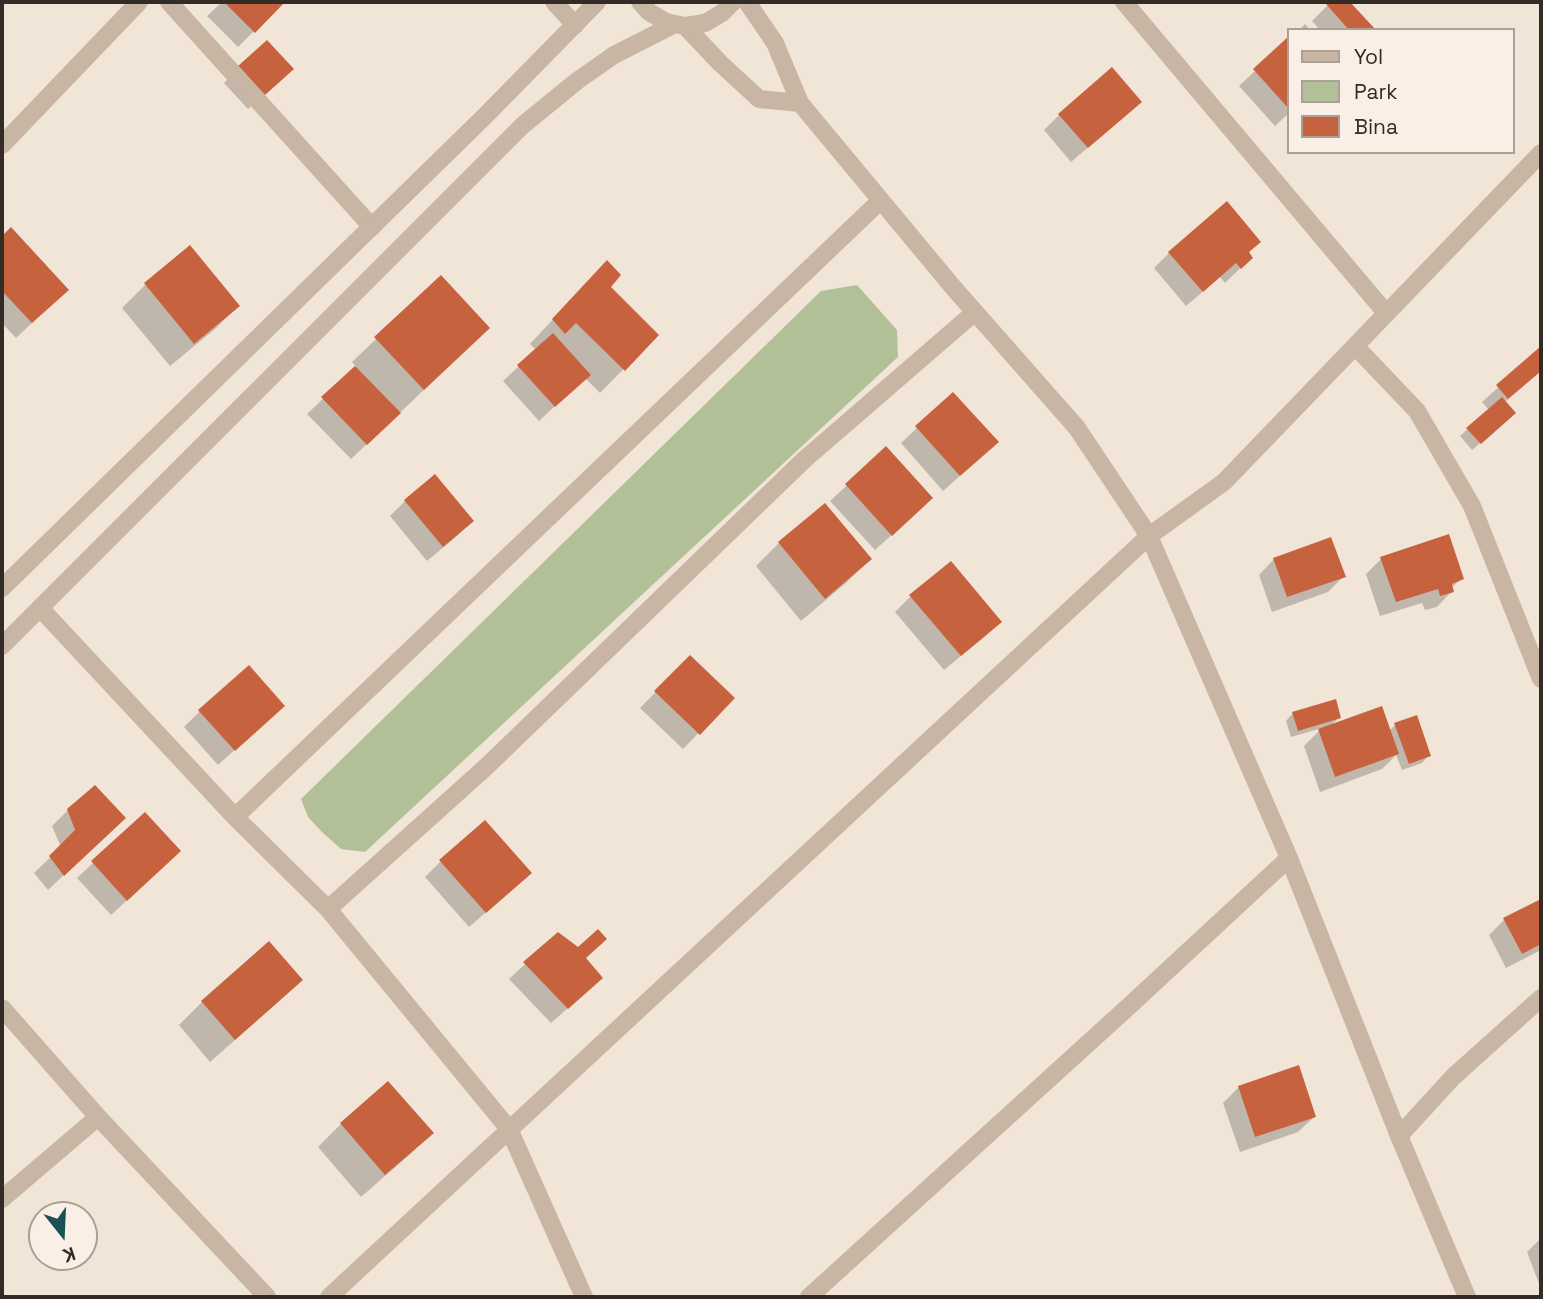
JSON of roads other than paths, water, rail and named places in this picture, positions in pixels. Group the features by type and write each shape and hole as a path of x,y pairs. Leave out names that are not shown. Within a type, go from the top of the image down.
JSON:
{"street":[{"path":"2,145 139,2"},
{"path":"169,2 372,227"},
{"path":"554,2 575,25"},
{"path":"2,589 485,116 597,2"},
{"path":"640,2 649,12 666,22 680,25 705,23 722,13 733,2"},
{"path":"747,2 775,43 800,103 880,201 1077,428 1149,536 1289,858 1399,1136 1467,1297"},
{"path":"1124,2 1386,313"},
{"path":"680,25 759,99 800,103"},
{"path":"2,646 523,124 577,80 614,55 680,25"},
{"path":"329,1297 1149,536 1224,482 1541,153"},
{"path":"234,817 880,201"},
{"path":"328,909 486,767 805,459 975,312"},
{"path":"1354,346 1417,411 1472,506 1541,679"},
{"path":"40,608 234,817 328,909 509,1129 584,1297"},
{"path":"809,1297 1289,858"},
{"path":"1399,1136 1453,1077 1541,998"},
{"path":"2,1008 98,1117 267,1297"},
{"path":"2,1199 98,1117"}]}
